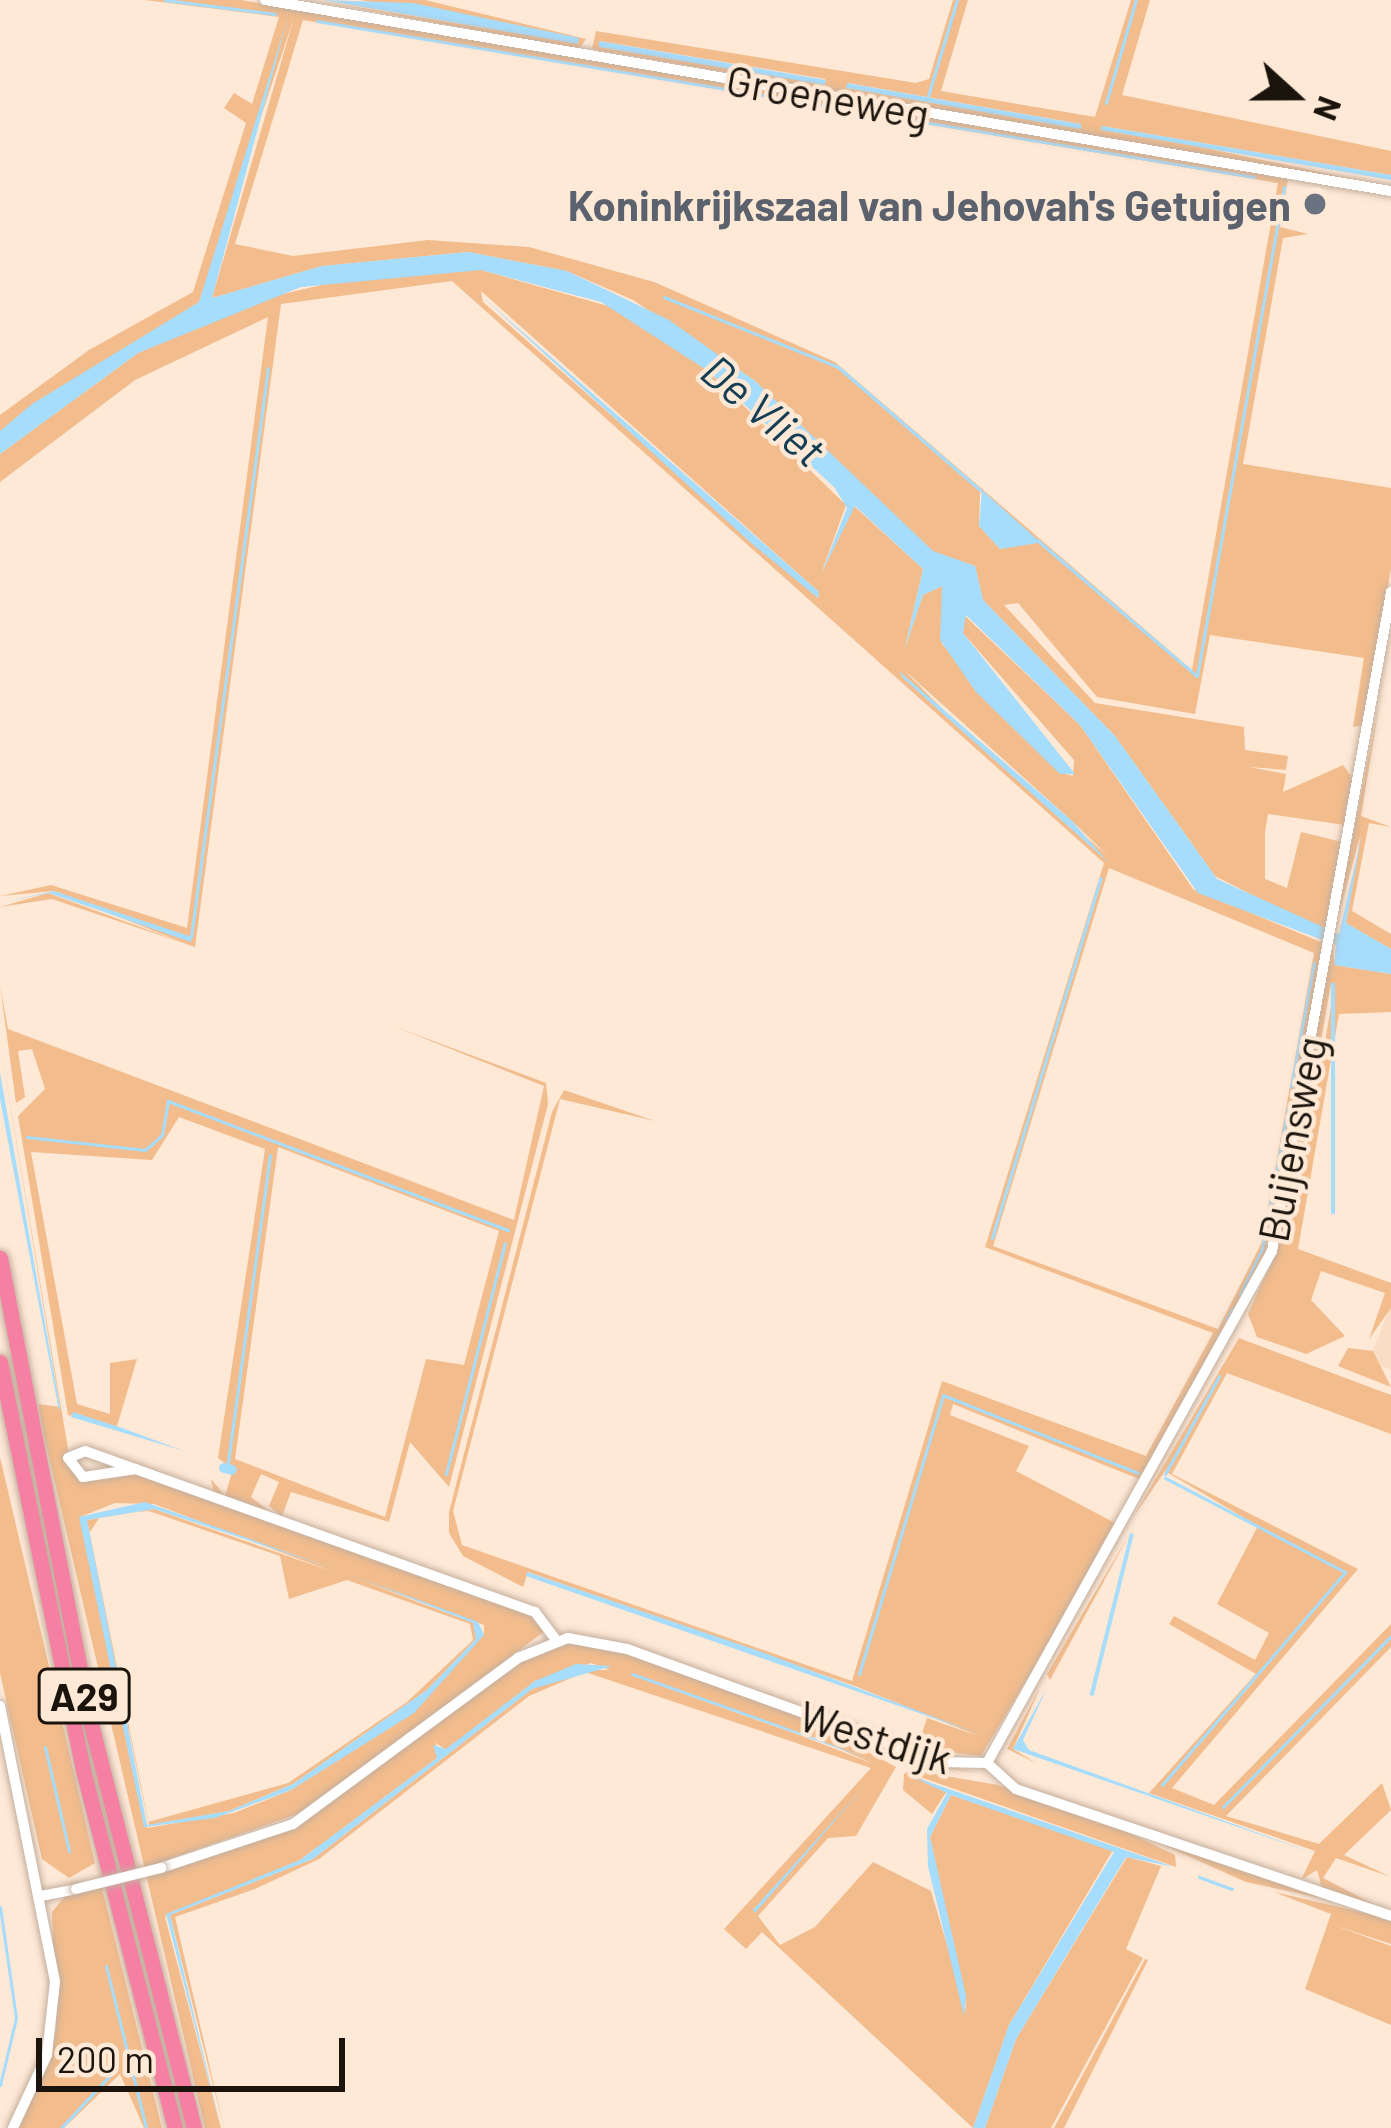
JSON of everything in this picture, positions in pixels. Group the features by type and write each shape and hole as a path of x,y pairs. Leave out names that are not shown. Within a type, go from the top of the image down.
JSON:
{"highway":[{"name":"A29","path":"0,1258 90,1720 194,2128"},
{"name":"A29","path":"0,1363 175,2128"},
{"name":"A29","path":"0,1404 12,1430"}],"street":[{"name":"Groeneweg","path":"265,0 1391,191"},
{"name":"Buijensweg","path":"987,1762 1269,1258 1391,592"},
{"path":"41,1896 161,1868 293,1824 556,1641 535,1612 136,1469 85,1451 68,1458 83,1477 136,1469"},
{"name":"Westdijk","path":"556,1641 611,1644 940,1762 987,1762 1031,1795 1391,1916"},
{"path":"0,1706 41,1896 54,2017 13,2128"}],"shaded area":[{"path":"145,0 241,0 1288,179 1280,227 1308,234 1283,238 1243,464 1391,488 1391,569 1364,725 1353,727 1364,658 1210,635 1195,714 1097,697 1018,603 1004,605 1095,703 1244,727 1245,750 1288,756 1286,770 1249,767 1286,774 1283,792 1343,765 1354,780 1345,825 1268,814 1265,832 1265,879 1287,888 1301,832 1342,842 1325,932 1215,876 1115,736 983,600 975,566 933,552 755,381 633,300 567,271 468,252 322,266 212,298 294,18 199,302 0,431 0,415 89,350 193,292 246,123 224,108 234,93 252,104 279,17","holes":["303,20 1278,183 1192,670 835,362 654,282 529,247 428,240 293,256 235,244","980,492 1037,542 1000,549 979,526"]},
{"path":"314,0 578,43 361,0 425,0 586,39 579,49"},
{"path":"953,0 968,0 941,91 1095,117 1131,0 1150,0 1122,95 1391,151 1391,175 1102,126 1391,187 592,49 596,31 916,83 929,79","holes":["600,41 825,79 825,84 599,47","848,83 1081,124 1081,128 847,88"]},
{"path":"481,270 615,308 708,371 846,505 821,574 854,506 923,569 905,648 923,595 942,586 942,644 1059,772 1073,776 1074,760 963,633 964,615 1080,725 1193,889 1323,943 1265,1253 1144,1481 953,1404 950,1415 1029,1446 1016,1471 1119,1525 981,1756 917,1748 927,1718 981,1737 855,1686 528,1572 523,1587 463,1556 449,1533 449,1512 552,1112 564,1090 655,1121 560,1099 453,1511 462,1545 852,1681 942,1381 1146,1456 1213,1333 985,1247 1104,863 452,281 281,304 195,947 54,891 0,896 51,885 187,928 268,317 135,380 0,482 0,454 138,353 253,301 369,274","holes":["481,291 819,592 818,598 483,302","903,669 1109,857 968,735","1109,868 1314,953 1262,1242 1218,1329 993,1246"]},
{"path":"1379,706 1361,816 1391,827 1369,823 1352,911 1391,934 1391,949 1346,923 1361,834 1333,934"},
{"path":"48,893 189,945 52,899 0,907"},
{"path":"1332,944 1335,965 1391,974 1391,1012 1339,1014 1298,1249 1391,1283 1391,1308 1369,1339 1385,1293 1321,1271 1311,1300 1345,1336 1306,1354 1257,1337 1248,1314 1276,1252","holes":["1331,983 1335,984 1295,1212"]},
{"path":"0,985 8,1029 514,1220 544,1086 393,1026 546,1083 548,1104 449,1487 410,1442 389,1522 291,1492 282,1516 269,1506 279,1482 261,1474 251,1497 271,1513 214,1493 211,1479 225,1496 233,1469 218,1458 265,1149 179,1117 152,1160 31,1152 77,1404 110,1414 110,1363 137,1359 117,1426 68,1415 18,1116 45,1089 32,1049 18,1051 25,1097 16,1103","holes":["278,1147 499,1231 464,1365 426,1359 385,1517 235,1459"]},
{"path":"0,1042 72,1473 135,1474 528,1612 546,1630 303,1812 158,1863 159,1874 294,1828 524,1660 563,1644 604,1646 805,1718 896,1767 856,1836 828,1838 758,1916 780,1945 815,1927 873,1862 931,1891 968,2016 930,1837 951,1795 1113,1850 1009,2025 973,2128 762,1932 746,1949 724,1929 871,1768 585,1672 529,1696 319,1859 255,1889 175,1917 224,2128 170,1915 313,1859 532,1689 570,1670 610,1670 591,1663 535,1681 446,1750 436,1743 437,1758 300,1860 165,1917 221,2128 205,2128 38,1404 60,1407","holes":["115,1503 154,1504 336,1573 154,1509 134,1512 149,1511 280,1556 289,1599 347,1580 470,1624 473,1640 407,1702 288,1783 149,1825 229,1811 293,1784 427,1690 476,1639 474,1623 351,1577 484,1625 484,1633 413,1713 291,1790 234,1813 147,1828 80,1517","631,1675 813,1737 876,1765"]},
{"path":"1391,1308 1391,1370 1369,1361"},
{"path":"1239,1338 1391,1395 1391,1434 1227,1373 1172,1474 1358,1569 1172,1788 1214,1805 1391,1624 1391,1647 1226,1816 1319,1844 1382,1783 1391,1810 1344,1855 1391,1877 1336,1858 1323,1878 1377,1906 1322,1888 1317,1870 1301,1880 1315,1851 1149,1793 1256,1674 1169,1624 1174,1616 1255,1660 1269,1633 1217,1604 1258,1526 1165,1471 1132,1519"},
{"path":"1348,1348 1373,1351 1391,1387 1338,1366"},
{"path":"0,1457 95,1863 69,1878 42,1859 0,1673"},
{"path":"1130,1533 1050,1680 1047,1674"},
{"path":"1040,1688 1013,1749 1036,1763 1007,1749"},
{"path":"831,1727 944,1766 978,1773 899,1760"},
{"path":"911,1770 998,1785 1119,1828 1175,1855 1176,1867 909,1773 947,1791 932,1814 903,1790 904,1774"},
{"path":"1139,1834 1348,1904 1246,1882"},
{"path":"1127,1857 1161,1866 1126,1949 1143,1958 1051,2128 985,2128 1016,2039"},
{"path":"102,1888 162,2128 144,2128 120,2074 64,2128 18,2128 56,2030 52,1912 66,1895"},
{"path":"1274,1892 1391,1919 1391,1944 1333,1925 1391,1946 1391,2025 1305,1989 1331,1914"},
{"path":"1145,1959 1064,2128 1054,2128"}],"water":[{"path":"322,0 413,3 579,38 578,44"},
{"name":"De Vliet","path":"288,17 212,298 322,266 468,252 567,271 669,320 755,381 933,551 975,566 983,600 1115,736 1217,879 1339,934 1362,834 1346,923 1391,949 1391,974 1334,965 1336,945 1198,893 1080,725 966,615 963,633 1075,774 1060,774 976,692 940,640 942,586 923,595 905,648 923,569 855,506 821,574 847,508 834,487 708,371 601,302 481,270 301,287 138,353 0,454 0,431 32,404 199,302"},
{"path":"599,41 826,80 825,85 599,47"},
{"path":"847,83 1081,124 1081,129 846,88"},
{"path":"1102,126 1391,175 1391,180 1101,130"},
{"path":"478,293 819,592 818,598 751,543"},
{"path":"982,490 1038,543 1000,549 979,526"},
{"path":"899,671 1072,821 1108,862 903,678"},
{"path":"54,891 192,937 191,942 49,893 0,903"},
{"path":"1331,983 1335,983 1335,1214 1331,1214"},
{"path":"0,1073 60,1407 59,1411 0,1099"},
{"path":"73,1412 122,1428 184,1451 71,1417"},
{"path":"145,1502 338,1570 154,1509 87,1520 147,1825 229,1811 293,1784 427,1690 476,1639 473,1623 352,1575 478,1622 484,1635 414,1713 291,1790 215,1818 144,1827 79,1517"},
{"path":"1130,1533 1134,1534 1093,1696 1090,1695"},
{"path":"527,1572 762,1652 982,1735 526,1576"},
{"path":"576,1664 612,1666 532,1689 313,1859 170,1915 221,2128 166,1914 300,1860 437,1758 433,1745 446,1749 535,1681"},
{"path":"630,1675 782,1726 877,1762"},
{"path":"1047,1688 1023,1740 1029,1750 1316,1854 1013,1749"},
{"path":"908,1775 1174,1867 1126,1857 1016,2039 985,2128 973,2128 1009,2025 1114,1852 951,1795 930,1837 966,1996 964,2016 928,1866 927,1829 947,1793"},
{"path":"864,1787 755,1913 753,1910"}],"waterway":[{"path":"165,0 275,14"},
{"path":"928,96 957,0"},
{"path":"1106,103 1136,0"},
{"path":"317,21 1254,177"},
{"path":"1037,540 1197,676 1284,187"},
{"name":"De Vliet","path":"664,297 838,367 980,490"},
{"path":"191,937 268,368"},
{"path":"992,1238 1101,878"},
{"path":"1291,1087 1314,963"},
{"path":"27,1137 145,1150 162,1135 168,1101 508,1230"},
{"path":"1240,1294 1262,1249 1288,1108"},
{"path":"227,1469 270,1155"},
{"path":"446,1474 505,1243"},
{"path":"1226,1320 1232,1309"},
{"path":"1165,1474 1219,1376"},
{"path":"859,1674 943,1395 1138,1473"},
{"path":"224,1468 232,1470"},
{"path":"1162,1785 1345,1572 1165,1478"},
{"path":"1223,1807 1391,1636"},
{"path":"45,1747 69,1851"},
{"path":"1199,1877 1232,1889"},
{"path":"0,1907 16,2018 0,2085"},
{"path":"106,1966 146,2128"},
{"path":"61,2128 114,2071"}],"place":[{"name":"Koninkrijkszaal van Jehovah's Getuigen","path":"1315,204"}]}
